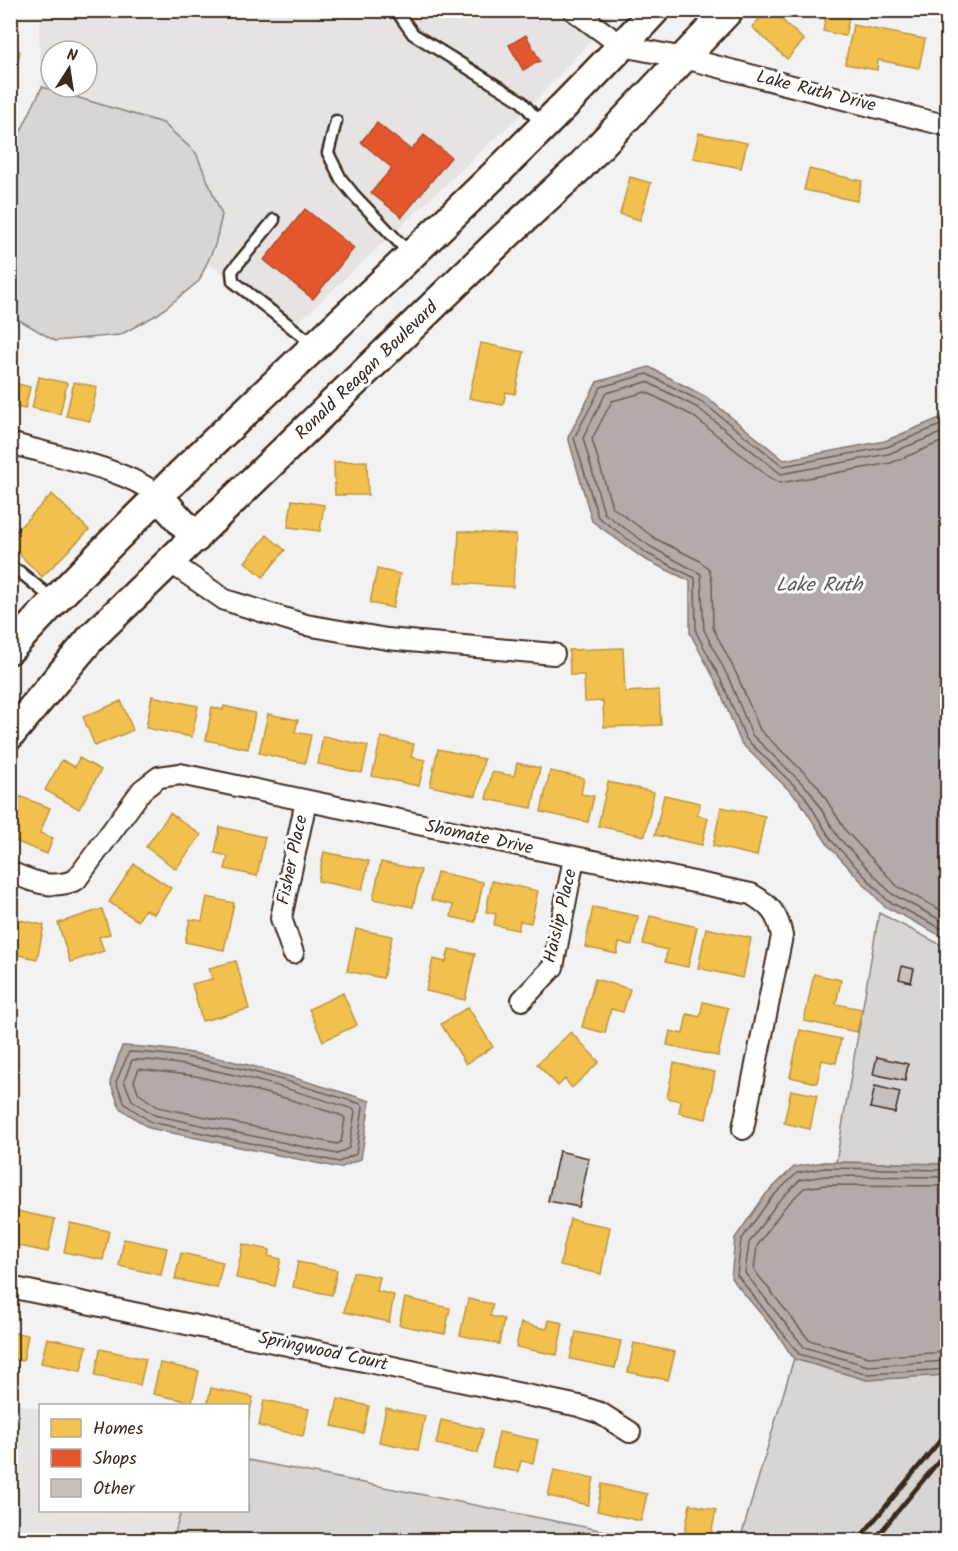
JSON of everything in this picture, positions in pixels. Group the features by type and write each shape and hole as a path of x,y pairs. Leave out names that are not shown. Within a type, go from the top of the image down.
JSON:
{"main road":[{"path":"10,649 158,496 542,125 655,10"},
{"name":"Ronald Reagan Boulevard","path":"10,735 92,637 500,240 579,168 729,10"},
{"path":"158,496 196,538"}],"street":[{"path":"581,13 622,46"},
{"name":"Lake Ruth Drive","path":"622,46 684,58 948,126"},
{"path":"10,443 114,472 151,489 158,496"},
{"path":"170,562 225,600 306,625 387,639 554,654"},
{"name":"Shomate Drive","path":"10,872 40,885 60,886 76,880 142,790 159,777 180,774 751,894 769,904 779,919 782,936 743,1129"},
{"name":"Fisher Place","path":"293,953 281,918 306,801"},
{"name":"Haislip Place","path":"522,1000 553,967 574,858"},
{"name":"Springwood Court","path":"10,1287 579,1406 600,1413 630,1432"}],"lane":[{"path":"396,10 413,34 521,101 542,125"},
{"path":"336,121 328,153 341,179 410,254"},
{"path":"274,220 232,271 233,281 315,345"},
{"path":"10,568 20,572 55,602"}],"shaded area":[{"path":"43,10 618,11 534,102 294,326 207,262 222,215 196,153 163,123 82,99 99,99 99,39 39,39"},
{"path":"39,93 39,99 82,99 163,123 196,153 222,215 215,245 199,281 158,314 120,335 55,341 11,315 11,152"},
{"path":"879,913 947,948 947,1164 836,1162"},
{"path":"794,1358 867,1380 947,1374 947,1527 935,1540 740,1540"},
{"path":"11,1403 39,1409 39,1512 181,1512 173,1540 11,1540"},
{"path":"249,1460 650,1540 173,1540 181,1512 249,1512"}],"water":[{"name":"Lake Ruth","path":"649,367 706,397 784,460 885,441 947,415 947,939 884,906 828,845 799,800 741,743 717,684 690,633 690,581 644,559 592,521 568,437 597,382"},
{"path":"122,1046 154,1048 217,1058 279,1073 370,1101 361,1159 340,1168 149,1128 120,1108 110,1082"},
{"path":"824,1162 947,1164 947,1375 867,1380 794,1359 776,1332 731,1278 735,1238 766,1194 794,1167"}],"building: Homes":[{"path":"767,10 771,10 804,40 787,59 752,27"},
{"path":"827,10 850,13 845,36 823,31"},
{"path":"853,25 925,39 919,68 878,60 877,70 845,64"},
{"path":"10,49 20,51 13,84 10,83"},
{"path":"699,133 747,143 741,168 693,158"},
{"path":"809,169 862,181 857,201 804,190"},
{"path":"630,177 651,183 640,220 620,214"},
{"path":"948,197 948,227 940,226"},
{"path":"481,343 524,352 515,394 506,392 503,405 469,398"},
{"path":"39,377 67,383 60,414 32,408"},
{"path":"10,382 30,387 25,409 10,406"},
{"path":"74,382 97,387 90,421 66,416"},
{"path":"367,461 368,495 335,495 334,462"},
{"path":"52,494 89,530 42,577 10,545 10,537"},
{"path":"292,500 324,505 320,531 288,527"},
{"path":"459,531 516,535 513,587 456,583"},
{"path":"267,535 285,550 263,577 245,562"},
{"path":"377,569 400,574 393,608 370,603"},
{"path":"623,648 625,692 659,690 661,725 604,727 603,701 585,702 584,675 570,675 569,650"},
{"path":"152,696 198,706 192,737 146,728"},
{"path":"121,701 133,730 95,746 83,717"},
{"path":"224,706 255,713 248,749 206,740 212,707 223,710"},
{"path":"268,714 298,720 295,732 311,735 305,763 259,753"},
{"path":"323,736 368,746 362,773 318,764"},
{"path":"381,737 414,744 411,757 425,760 419,786 372,776"},
{"path":"438,749 484,759 476,796 430,786"},
{"path":"79,758 101,770 79,809 45,790 62,760 75,767"},
{"path":"517,763 540,768 532,808 486,799 492,772 514,776"},
{"path":"550,771 584,778 581,794 594,796 588,822 541,812"},
{"path":"608,782 654,792 645,836 598,826"},
{"path":"664,795 700,803 697,815 708,818 702,845 655,835"},
{"path":"19,796 50,808 40,833 53,838 47,854 10,839 10,819"},
{"path":"721,807 765,816 757,856 713,846"},
{"path":"170,813 201,835 176,869 146,847"},
{"path":"220,827 265,837 257,876 225,869 228,856 215,853"},
{"path":"324,852 369,861 362,890 318,881"},
{"path":"381,862 421,870 413,907 373,899"},
{"path":"134,864 171,888 154,914 145,909 138,921 109,902"},
{"path":"437,872 483,882 475,922 451,917 453,905 431,900"},
{"path":"492,881 538,891 531,923 520,921 518,930 494,925 496,914 486,912"},
{"path":"207,897 234,903 224,950 185,942 190,919 202,921"},
{"path":"593,907 638,916 632,945 619,943 617,954 585,947"},
{"path":"102,909 110,934 99,937 104,951 70,962 58,923"},
{"path":"650,916 697,927 688,967 665,962 667,950 643,944"},
{"path":"10,918 44,925 37,959 10,953"},
{"path":"706,928 751,938 743,978 698,968"},
{"path":"356,929 392,936 383,978 347,971"},
{"path":"449,949 475,954 465,1000 426,991 433,959 446,962"},
{"path":"236,961 249,1009 202,1021 192,984 212,979 209,968"},
{"path":"814,974 841,980 836,1004 862,1009 857,1032 804,1021"},
{"path":"595,979 630,989 623,1012 611,1009 605,1033 582,1027"},
{"path":"343,993 357,1025 323,1041 309,1009"},
{"path":"703,1002 728,1008 718,1056 667,1045 670,1031 683,1034 687,1014 700,1017"},
{"path":"468,1007 493,1047 466,1064 441,1024"},
{"path":"800,1030 841,1039 836,1063 822,1060 817,1083 790,1077"},
{"path":"571,1032 599,1062 572,1088 565,1079 558,1086 537,1064"},
{"path":"674,1063 715,1072 706,1119 679,1113 681,1101 667,1098"},
{"path":"791,1090 817,1095 810,1129 784,1123"},
{"path":"12,1210 55,1219 48,1252 10,1244"},
{"path":"570,1219 610,1227 601,1274 560,1265"},
{"path":"70,1223 109,1231 103,1260 64,1252"},
{"path":"124,1239 167,1248 161,1275 119,1266"},
{"path":"243,1244 270,1250 268,1256 281,1259 275,1286 236,1278"},
{"path":"181,1253 223,1262 217,1288 175,1279"},
{"path":"298,1262 337,1270 332,1295 293,1287"},
{"path":"353,1272 380,1277 377,1291 394,1295 389,1322 344,1312"},
{"path":"405,1298 450,1308 445,1334 399,1325"},
{"path":"468,1299 493,1304 490,1316 504,1319 499,1344 460,1335"},
{"path":"549,1320 563,1323 557,1355 516,1347 521,1323 547,1329"},
{"path":"10,1332 28,1335 23,1361 10,1358"},
{"path":"576,1332 621,1341 615,1368 570,1359"},
{"path":"47,1338 87,1346 81,1371 41,1363"},
{"path":"634,1343 675,1352 668,1380 628,1372"},
{"path":"100,1349 146,1359 140,1385 95,1376"},
{"path":"160,1363 199,1371 192,1402 153,1394"},
{"path":"211,1388 253,1397 249,1416 249,1404 207,1404"},
{"path":"338,1399 369,1406 363,1433 332,1426"},
{"path":"264,1400 309,1409 303,1436 259,1426"},
{"path":"386,1408 425,1416 418,1450 379,1442"},
{"path":"441,1420 483,1429 478,1453 436,1444"},
{"path":"499,1432 538,1440 533,1463 521,1461 518,1472 492,1467"},
{"path":"554,1470 594,1478 588,1505 548,1496"},
{"path":"602,1484 647,1494 641,1521 597,1511"},
{"path":"690,1504 716,1510 710,1540 684,1536"}],"building: Shops":[{"path":"526,35 540,61 523,70 509,45"},
{"path":"377,123 411,150 424,135 451,157 402,217 371,193 392,168 361,142"},
{"path":"305,209 354,248 313,299 264,260"}],"building: Other":[{"path":"902,966 914,969 911,982 899,979"},
{"path":"877,1057 908,1064 905,1081 873,1074"},
{"path":"875,1086 900,1092 895,1113 870,1108"},
{"path":"559,1151 589,1158 579,1207 548,1201"}],"railway":[{"path":"858,1540 948,1431"},
{"path":"874,1540 948,1450"}]}
